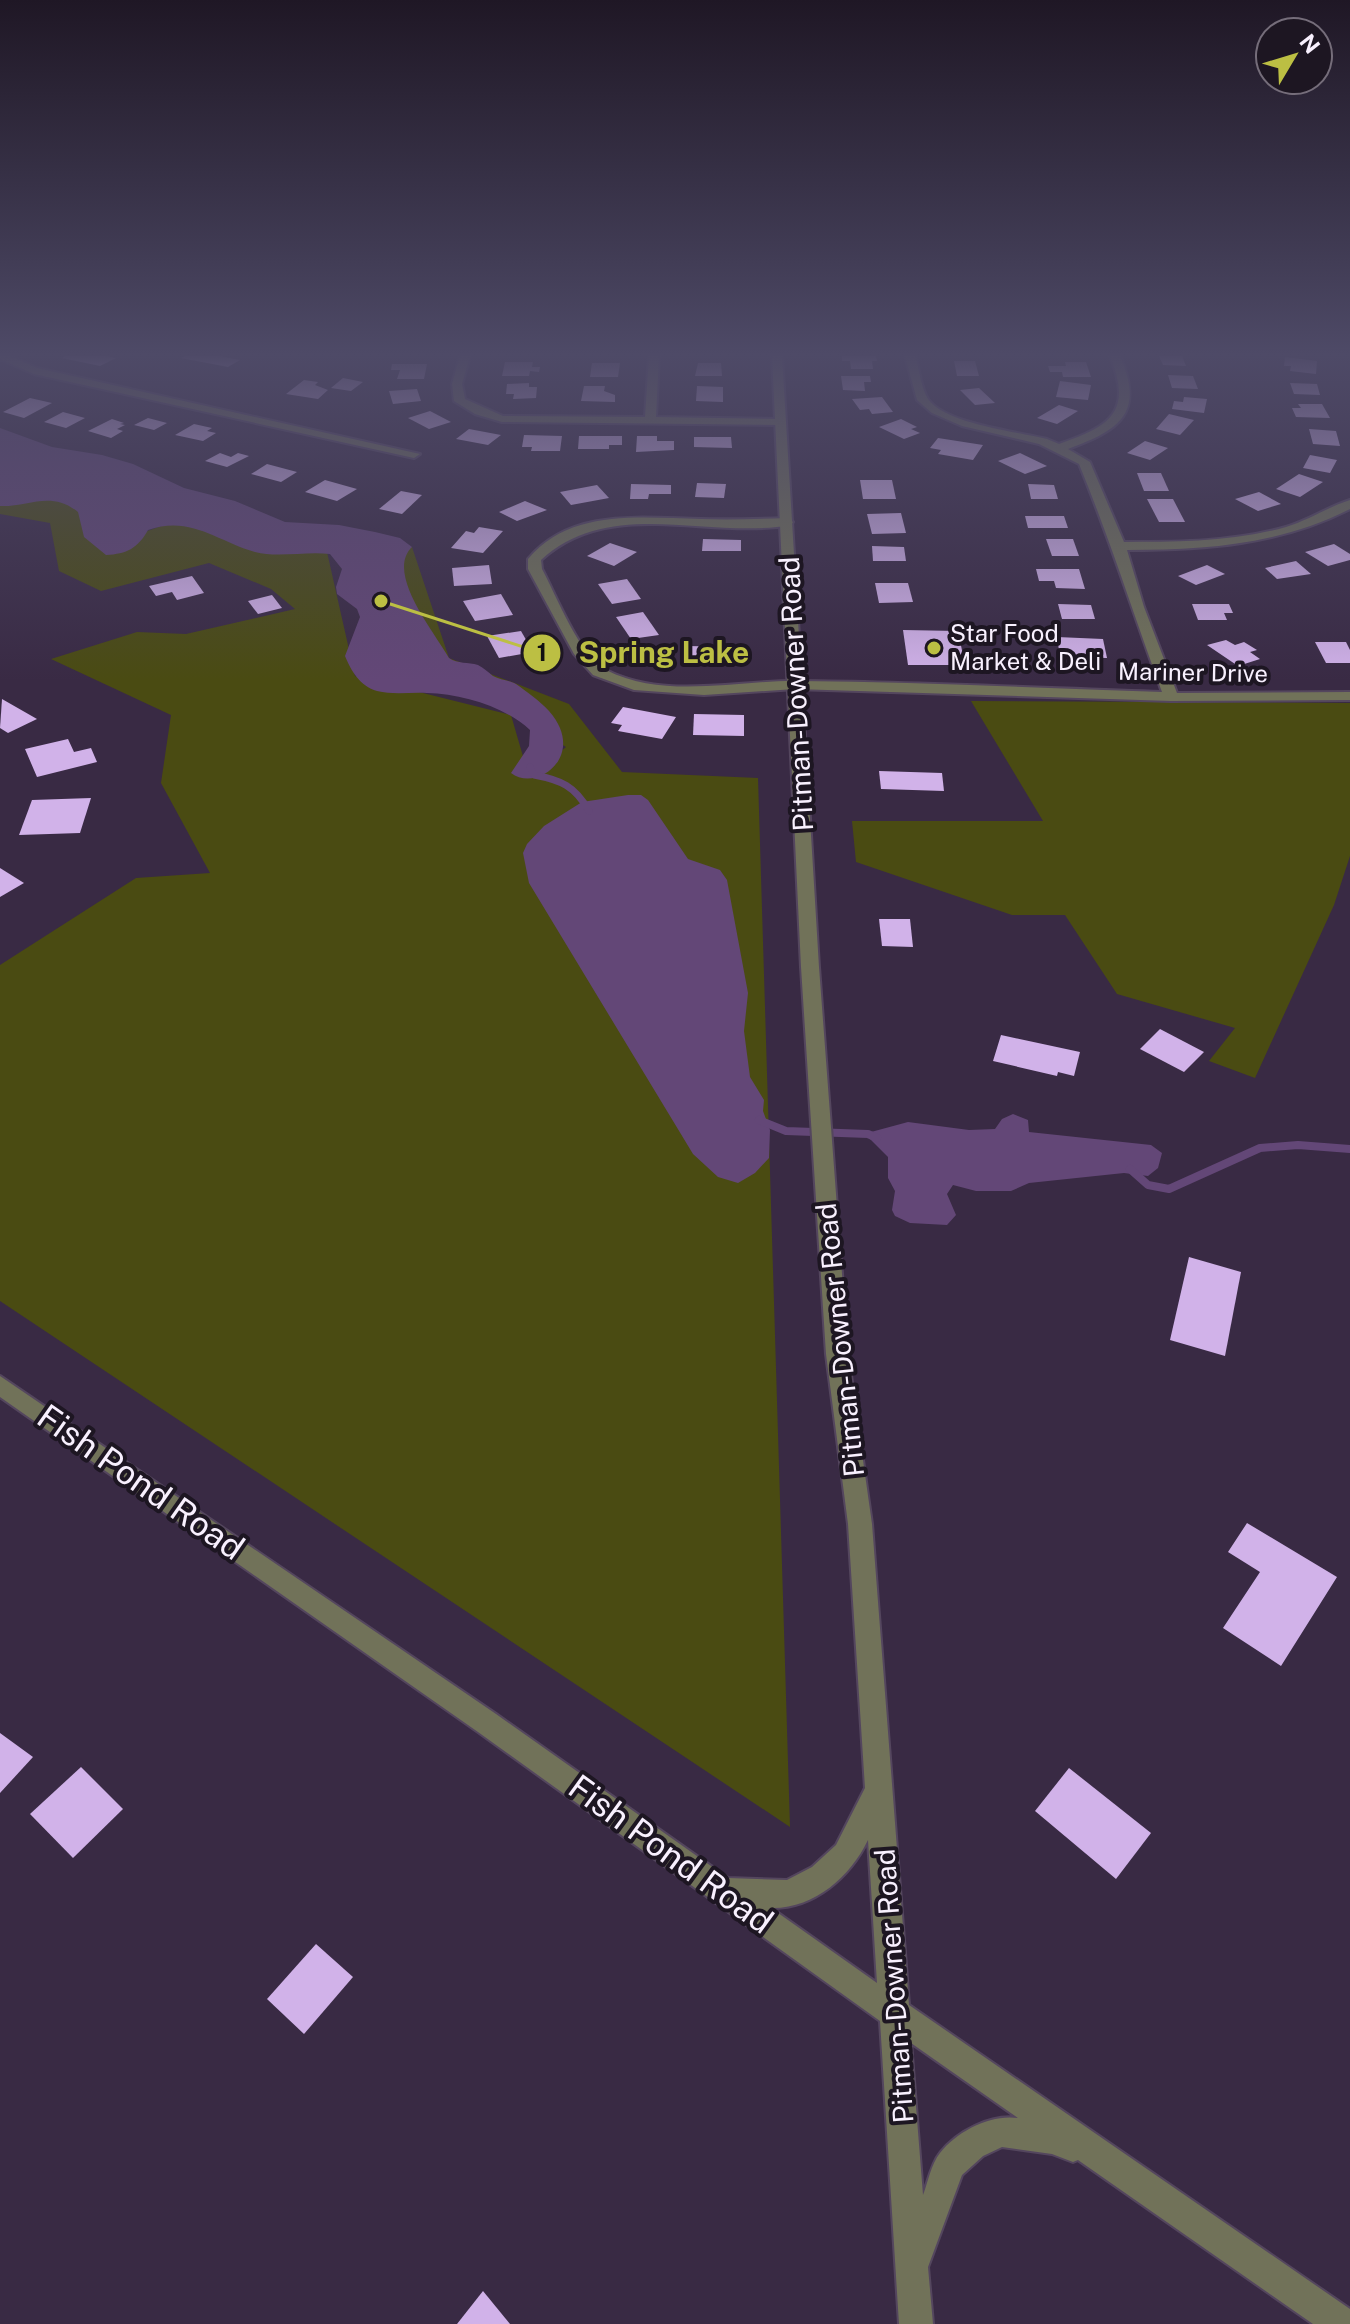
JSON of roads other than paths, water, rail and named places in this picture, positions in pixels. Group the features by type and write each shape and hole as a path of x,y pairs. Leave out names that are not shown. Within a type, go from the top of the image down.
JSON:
{"street":[{"name":"Pitman-Downer Road","path":"782,464 837,1354 860,1524 897,2015 916,2324"},
{"path":"1085,464 1119,546 1137,607 1171,697"},
{"path":"1119,546 1192,546 1278,534 1308,527 1350,504"},
{"name":"Mariner Drive","path":"787,522 599,523 565,534 534,559 544,589 571,640 598,672 614,680 679,691 795,685 1171,697 1350,696"},
{"name":"Fish Pond Road","path":"0,1385 1342,2324"},
{"path":"724,1892 789,1894 822,1877 846,1855 880,1787"},
{"path":"913,2265 950,2165 972,2145 1001,2131 1052,2138 1103,2157"}],"waterway":[{"path":"530,767 534,775 560,782 573,790 589,811"},
{"path":"759,1120 786,1131 868,1134 877,1138"},
{"path":"1130,1169 1148,1185 1169,1189 1260,1148 1298,1145 1350,1149"}],"place":[{"name":"Spring Lake","path":"381,601"},
{"name":"Star Food Market & Deli","path":"934,648"}]}
